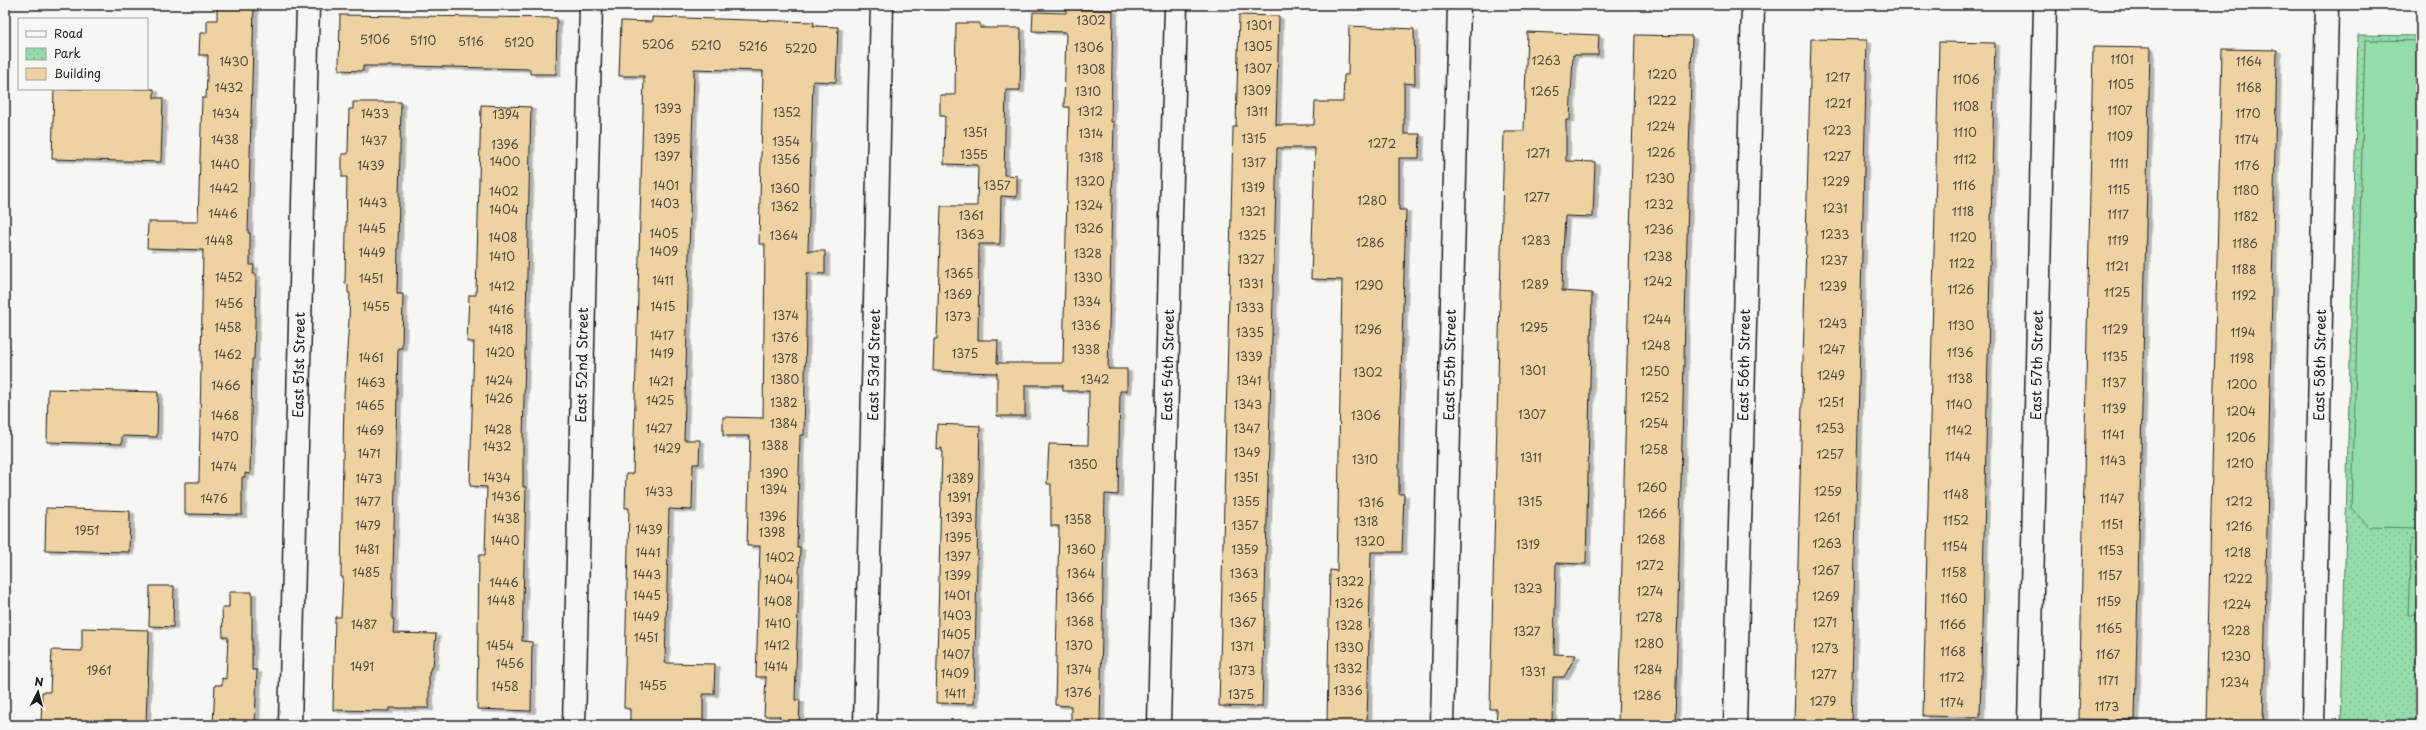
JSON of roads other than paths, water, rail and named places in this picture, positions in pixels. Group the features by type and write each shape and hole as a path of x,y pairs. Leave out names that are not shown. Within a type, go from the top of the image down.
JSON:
{"street":[{"name":"East 51st Street","path":"290,725 308,5"},
{"name":"East 52nd Street","path":"574,725 591,5"},
{"name":"East 53rd Street","path":"865,725 882,5"},
{"name":"East 54th Street","path":"1159,725 1176,5"},
{"name":"East 55th Street","path":"1442,725 1459,5"},
{"name":"East 56th Street","path":"1735,725 1753,5"},
{"name":"East 57th Street","path":"2029,725 2045,5"},
{"name":"East 58th Street","path":"2313,725 2327,5"}]}
